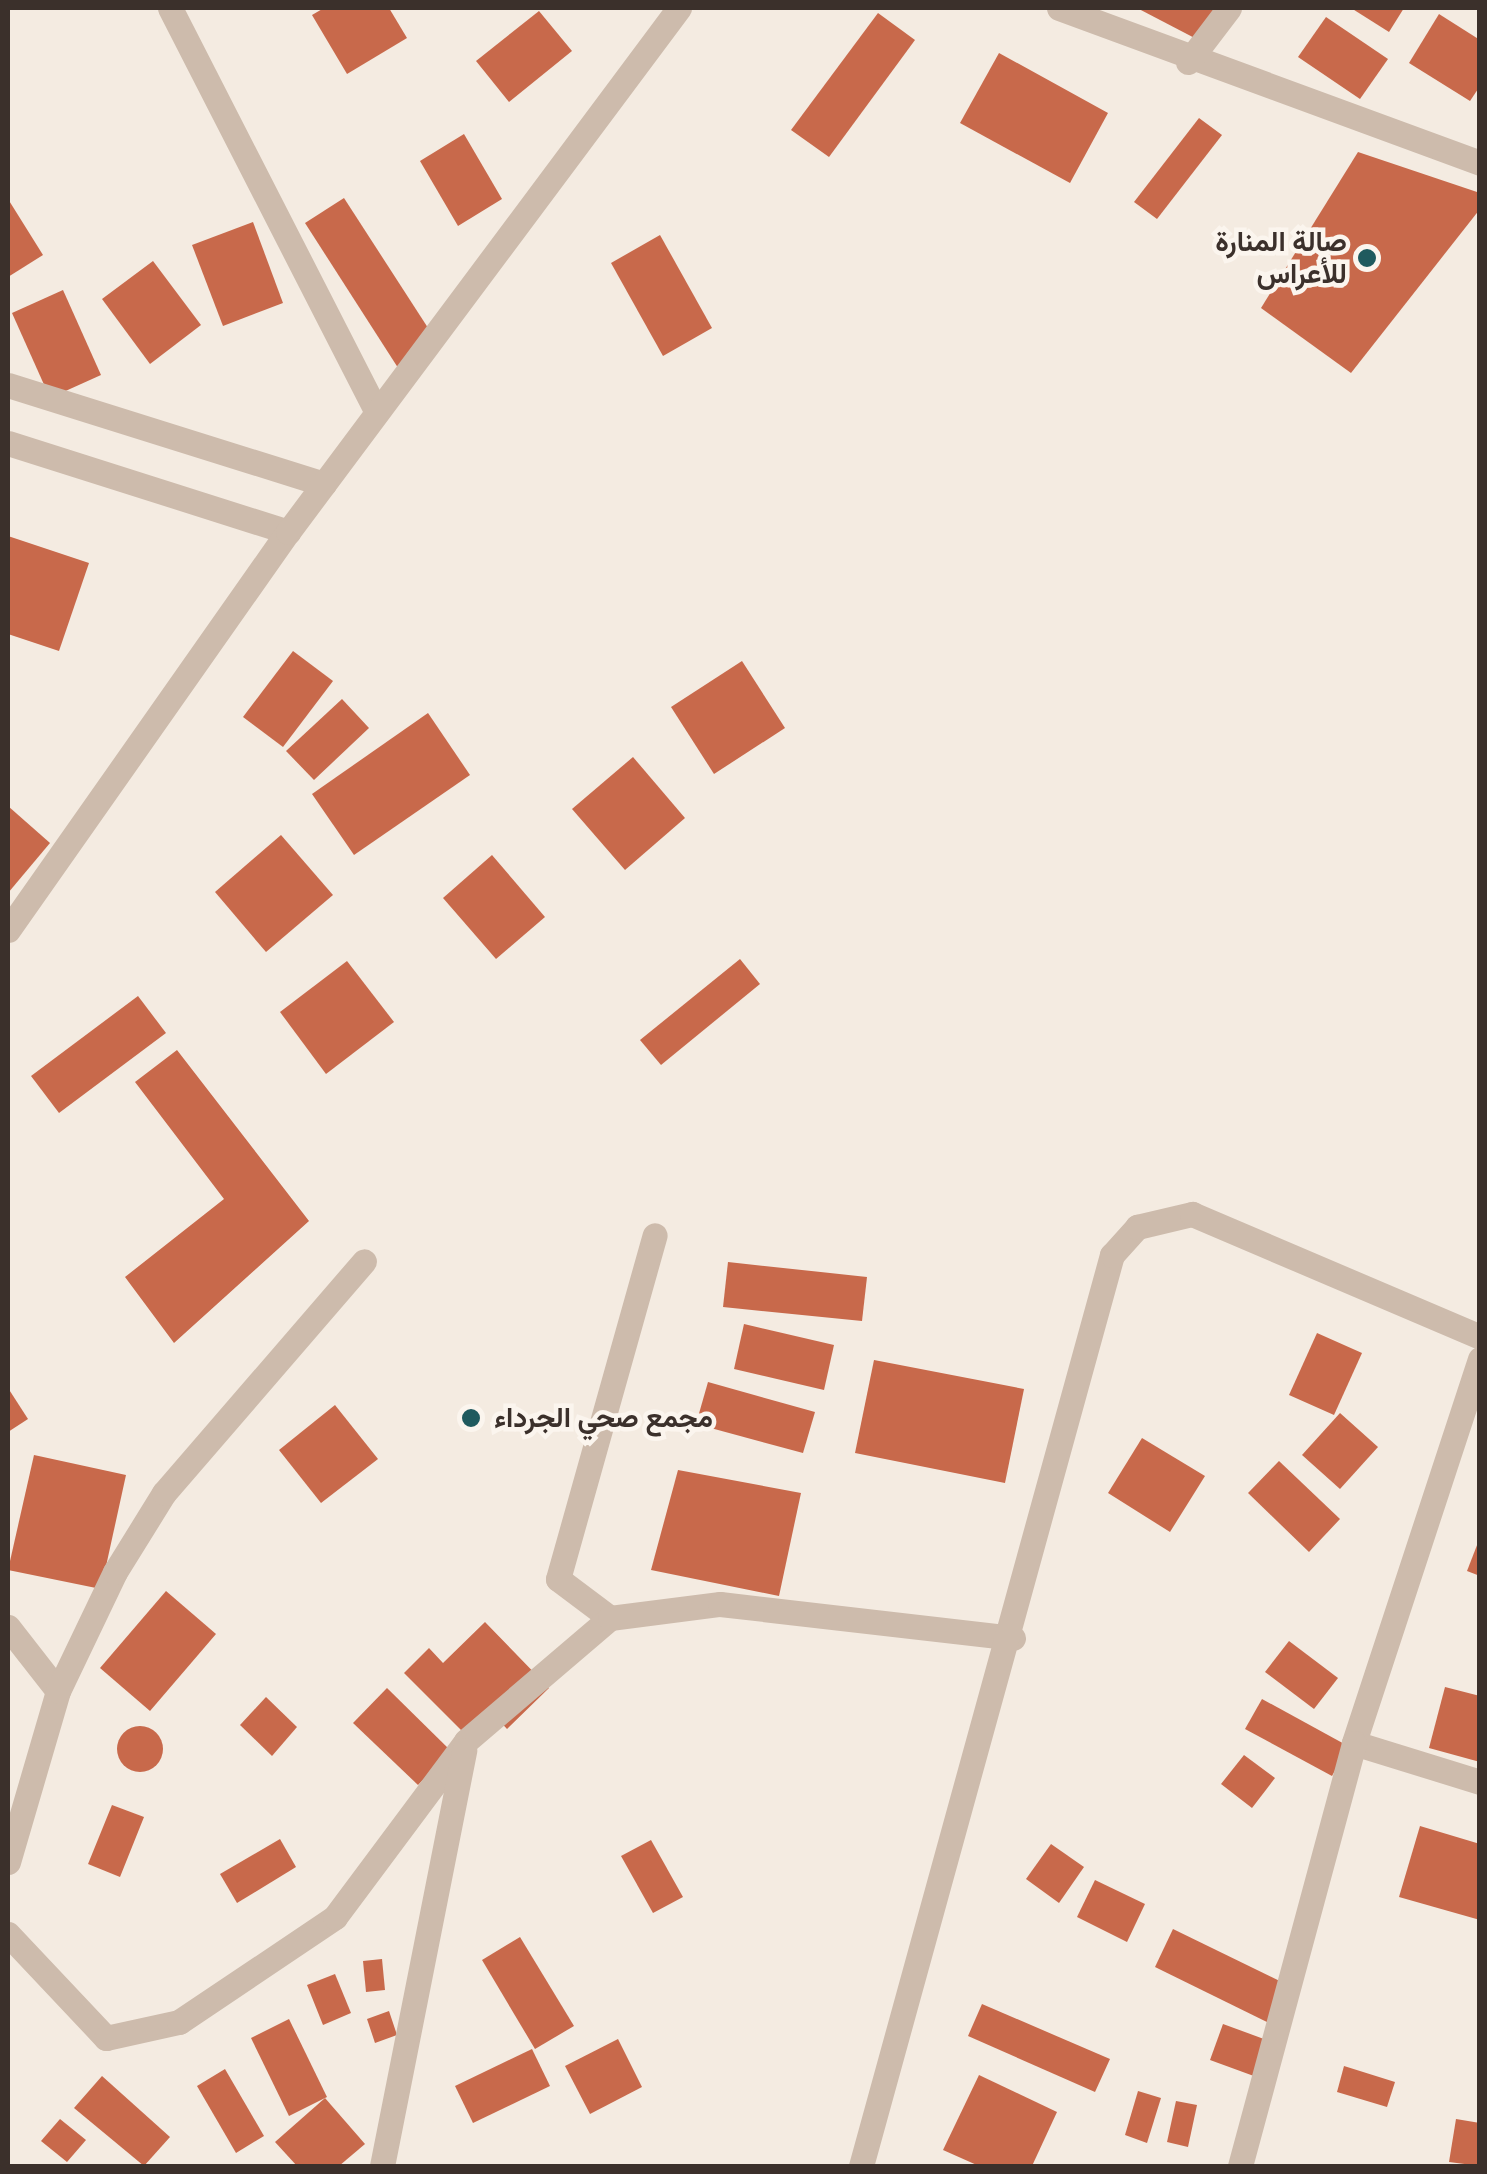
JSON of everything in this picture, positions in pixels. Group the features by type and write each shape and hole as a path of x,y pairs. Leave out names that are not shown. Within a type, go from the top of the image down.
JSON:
{"street":[{"path":"170,8 377,412"},
{"path":"8,930 288,532 679,8"},
{"path":"1060,8 1188,62 1480,163"},
{"path":"1188,62 1229,8"},
{"path":"8,384 324,484"},
{"path":"8,443 288,532"},
{"path":"862,2166 1013,1638 1112,1255 1137,1227 1192,1214 1480,1337"},
{"path":"610,1618 558,1579 655,1235"},
{"path":"8,1862 58,1691 164,1492 364,1262"},
{"path":"1240,2166 1354,1743 1480,1358"},
{"path":"8,1934 50,1990 106,2038 178,2022 335,1917 466,1741 610,1618 720,1604 1013,1638"},
{"path":"8,1627 58,1691"},
{"path":"382,2166 466,1741"},
{"path":"1354,1743 1480,1782"}],"building":[{"path":"324,8 389,8 407,38 347,74 312,15"},
{"path":"1137,8 1228,8 1208,45"},
{"path":"1351,8 1404,8 1389,32"},
{"path":"539,11 572,51 509,102 476,61"},
{"path":"878,13 915,40 829,157 791,130"},
{"path":"1439,14 1480,40 1480,86 1470,101 1409,63"},
{"path":"1326,17 1388,59 1360,99 1298,57"},
{"path":"999,53 1108,113 1070,183 960,123"},
{"path":"1199,118 1222,135 1157,219 1134,202"},
{"path":"464,134 502,199 458,226 420,161"},
{"name":"صالة المنارة للأعراس","path":"1358,152 1480,193 1480,209 1351,373 1261,308"},
{"path":"344,198 441,348 402,374 305,223"},
{"path":"8,199 43,255 8,277"},
{"path":"253,222 283,303 223,326 192,245"},
{"path":"660,235 712,328 663,356 611,263"},
{"path":"153,261 201,325 150,364 102,299"},
{"path":"63,290 101,375 50,398 12,313"},
{"path":"8,536 89,563 59,651 8,634"},
{"path":"293,651 333,681 283,747 243,717"},
{"path":"742,661 785,728 714,774 671,707"},
{"path":"342,699 369,728 314,780 286,751"},
{"path":"428,713 470,775 354,855 312,794"},
{"path":"633,757 685,818 625,870 572,809"},
{"path":"8,806 50,843 8,893"},
{"path":"281,835 333,895 266,952 215,892"},
{"path":"492,855 545,917 496,959 443,898"},
{"path":"740,959 760,984 661,1065 640,1040"},
{"path":"347,961 394,1022 326,1074 280,1012"},
{"path":"138,996 166,1033 59,1113 31,1076"},
{"path":"177,1050 309,1221 174,1343 125,1277 224,1199 135,1082"},
{"path":"728,1262 867,1277 862,1321 723,1307"},
{"path":"744,1324 834,1345 824,1390 734,1369"},
{"path":"1317,1333 1362,1353 1334,1415 1289,1395"},
{"path":"874,1360 1024,1389 1005,1483 855,1453"},
{"path":"708,1382 815,1412 803,1453 696,1424"},
{"path":"8,1388 28,1419 8,1432"},
{"path":"335,1405 378,1459 321,1503 279,1450"},
{"path":"1340,1413 1378,1447 1340,1489 1302,1455"},
{"path":"1142,1438 1205,1476 1170,1532 1108,1493"},
{"path":"34,1455 126,1475 101,1589 8,1570"},
{"path":"1279,1461 1340,1519 1309,1552 1248,1493"},
{"path":"678,1470 801,1493 779,1596 651,1570"},
{"path":"1480,1540 1480,1576 1467,1571"},
{"path":"166,1591 216,1634 150,1711 100,1668"},
{"path":"485,1622 549,1688 507,1729 496,1717 472,1741 404,1673 429,1648 443,1663"},
{"path":"1289,1641 1338,1678 1314,1709 1265,1672"},
{"path":"1445,1687 1480,1696 1480,1762 1429,1748"},
{"path":"387,1688 451,1751 418,1785 353,1723"},
{"path":"266,1697 297,1727 272,1756 240,1725"},
{"path":"1262,1699 1348,1746 1332,1776 1245,1729"},
{"path":"140,1726 156,1733 163,1749 156,1765 140,1772 124,1765 117,1749 124,1733"},
{"path":"1244,1755 1275,1778 1252,1808 1221,1784"},
{"path":"112,1805 144,1817 120,1877 88,1864"},
{"path":"1420,1826 1480,1844 1480,1920 1399,1897"},
{"path":"280,1839 296,1867 237,1903 220,1874"},
{"path":"651,1840 683,1897 653,1913 621,1856"},
{"path":"1051,1844 1084,1867 1059,1903 1026,1879"},
{"path":"1095,1880 1145,1904 1127,1942 1077,1917"},
{"path":"1173,1929 1294,1988 1275,2026 1155,1967"},
{"path":"520,1937 574,2026 535,2049 482,1960"},
{"path":"382,1959 385,1990 366,1992 363,1961"},
{"path":"335,1974 351,2013 323,2025 307,1985"},
{"path":"982,2004 1110,2059 1095,2092 968,2036"},
{"path":"389,2011 397,2035 375,2043 367,2019"},
{"path":"289,2019 327,2097 289,2116 251,2038"},
{"path":"1223,2024 1275,2043 1262,2079 1210,2060"},
{"path":"618,2039 642,2087 590,2114 565,2066"},
{"path":"532,2049 550,2086 473,2123 455,2086"},
{"path":"1344,2066 1395,2082 1387,2107 1337,2092"},
{"path":"225,2069 264,2136 236,2153 197,2086"},
{"path":"979,2075 1057,2112 1032,2166 979,2166 943,2150"},
{"path":"102,2076 170,2137 144,2166 74,2108"},
{"path":"1138,2091 1161,2098 1147,2143 1125,2135"},
{"path":"325,2098 365,2144 339,2166 297,2166 275,2142"},
{"path":"1176,2101 1197,2105 1188,2147 1167,2142"},
{"path":"60,2119 86,2140 67,2162 41,2141"},
{"path":"1456,2119 1480,2123 1480,2166 1449,2162"}],"place":[{"name":"صالة المنارة للأعراس","path":"1367,258"},
{"name":"مجمع صحي الجرداء","path":"471,1418"}]}
